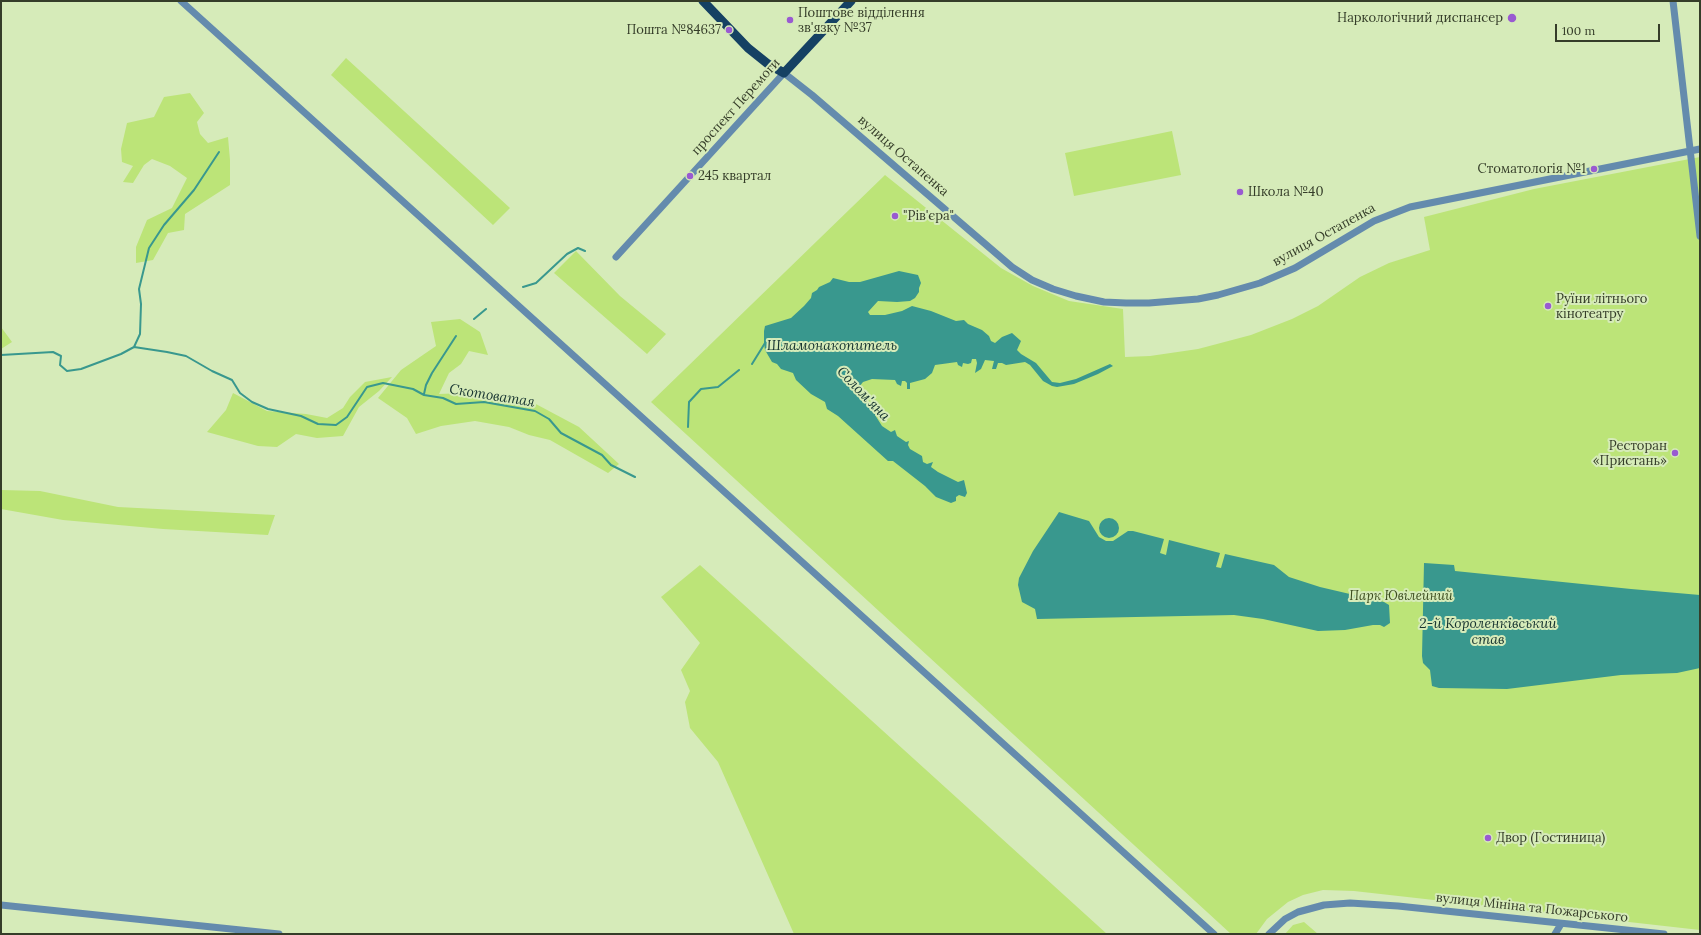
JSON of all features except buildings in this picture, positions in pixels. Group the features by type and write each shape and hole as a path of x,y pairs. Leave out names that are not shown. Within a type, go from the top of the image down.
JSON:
{"main road":[{"name":"вулиця Остапенка","path":"703,1 748,48 768,64 784,73"},
{"name":"проспект Перемоги","path":"784,73 851,1"}],"street":[{"path":"181,1 1214,934"},
{"path":"1674,1 1700,236"},
{"name":"вулиця Остапенка","path":"784,73 812,95 1012,267 1032,280 1053,289 1104,302 1126,304 1198,299 1253,285 1295,268 1374,221 1410,207 1700,149"},
{"name":"проспект Перемоги","path":"616,257 784,73"},
{"name":"вулиця Мініна та Пожарського","path":"1269,934 1291,915 1313,907 1346,903 1398,906 1664,934"},
{"path":"1,905 279,934"},
{"path":"1555,934 1562,924"}],"green space":[{"path":"346,58 510,208 493,225 331,75"},
{"path":"190,93 204,113 197,122 200,134 208,143 228,137 230,185 185,214 184,230 168,233 153,260 136,263 136,247 147,220 172,208 187,178 170,166 152,159 144,165 133,183 123,182 133,166 122,162 121,149 127,123 154,117 164,97"},
{"path":"1172,131 1181,175 1074,196 1065,153"},
{"name":"Парк Ювілейний","path":"1700,157 1700,930 1354,891 1323,890 1303,895 1288,902 1267,919 1256,934 1231,934 651,402 885,175 1001,268 1033,286 1069,301 1123,309 1125,357 1150,356 1198,349 1251,335 1292,319 1318,306 1360,277 1389,263 1430,250 1424,217 1534,189"},
{"path":"576,251 620,296 666,334 647,354 554,273"},
{"path":"460,319 480,332 488,355 469,351 461,364 449,373 439,394 482,394 513,397 534,403 579,427 619,464 608,473 550,440 529,435 509,427 475,421 441,426 416,434 407,418 378,398 401,370 436,346 431,322"},
{"path":"1,327 12,342 1,349"},
{"path":"392,377 379,391 359,407 343,436 317,438 296,434 277,447 258,446 207,432 226,410 233,393 267,411 306,414 327,418 343,408 350,397 365,382"},
{"path":"1,490 40,491 118,507 275,515 268,535 163,529 63,520 1,509"},
{"path":"700,565 1107,934 794,934 718,762 690,728 685,702 690,691 681,670 700,643 661,597"},
{"path":"1304,922 1318,934 1285,934 1293,925"}],"water":[{"name":"Шламонакопитель","path":"899,271 918,275 921,283 919,292 915,298 910,301 878,301 868,312 870,315 885,315 902,311 912,306 931,311 956,321 964,320 968,324 982,330 989,336 991,341 995,343 1002,337 1012,333 1021,341 1017,350 1036,363 1052,382 1060,383 1076,379 1110,364 1113,366 1074,384 1057,387 1043,381 1030,365 1025,362 1006,365 998,363 996,369 992,369 994,361 985,360 981,369 975,373 977,363 976,359 972,359 971,363 968,364 963,363 962,367 958,365 957,362 935,365 932,373 925,379 910,383 910,389 907,389 907,383 905,381 902,381 901,386 897,384 895,380 872,379 863,382 859,387 859,398 864,403 870,403 873,405 873,410 877,412 875,415 882,426 891,432 895,430 897,436 906,442 909,441 908,445 910,449 922,456 923,462 927,464 933,462 931,467 938,472 958,482 964,480 967,493 965,497 959,495 956,497 956,501 951,503 936,497 925,486 893,461 888,461 838,416 827,409 825,402 811,394 796,380 793,373 781,369 777,364 772,362 765,350 765,326 791,318 811,298 812,293 819,287 830,282 833,278 849,282 860,282"},
{"path":"1059,512 1089,521 1099,537 1106,541 1113,541 1128,531 1133,531 1164,539 1160,553 1166,555 1169,540 1220,553 1216,567 1221,568 1225,554 1274,565 1289,577 1320,587 1384,602 1389,605 1390,623 1384,627 1380,625 1373,625 1345,630 1318,631 1263,619 1234,615 1037,619 1035,609 1022,602 1018,585 1019,578 1033,551"},
{"path":"1105,518 1113,518 1119,524 1119,532 1113,538 1105,538 1099,532 1099,524"},
{"name":"2-й Короленківський став","path":"1424,563 1454,565 1455,571 1700,595 1700,668 1677,673 1621,675 1507,689 1439,688 1432,686 1430,670 1423,663 1422,656"}],"waterway":[{"path":"134,347 140,334 141,304 139,289 149,248 164,225 194,190 219,152"},
{"path":"523,287 536,283 567,254 578,248 585,251"},
{"path":"474,319 486,309"},
{"path":"424,394 426,385 432,373 456,336"},
{"name":"Солом'яна","path":"752,364 765,343"},
{"name":"Скотоватая","path":"1,355 53,352 61,356 60,365 67,371 81,369 121,354 134,347 186,356 212,371 232,380 240,393 252,402 268,409 301,416 318,424 336,425 347,417 367,387 383,383 413,389 424,395 443,398 456,404 484,402 535,411 549,419 561,433 602,455 611,465 635,477"},
{"name":"Солом'яна","path":"688,427 689,402 701,389 718,387 739,370"}],"place":[{"name":"Наркологічний диспансер","path":"1512,18"},
{"name":"Поштове відділення зв'язку №37","path":"790,20"},
{"name":"Пошта №84637","path":"729,30"},
{"name":"Стоматологія №1","path":"1594,169"},
{"name":"245 квартал","path":"690,176"},
{"name":"Школа №40","path":"1240,192"},
{"name":"\"Рів'єра\"","path":"895,216"},
{"name":"Руїни літнього кінотеатру","path":"1548,306"},
{"name":"Ресторан «Пристань»","path":"1675,453"},
{"name":"Двор (Гостиница)","path":"1488,838"}]}
